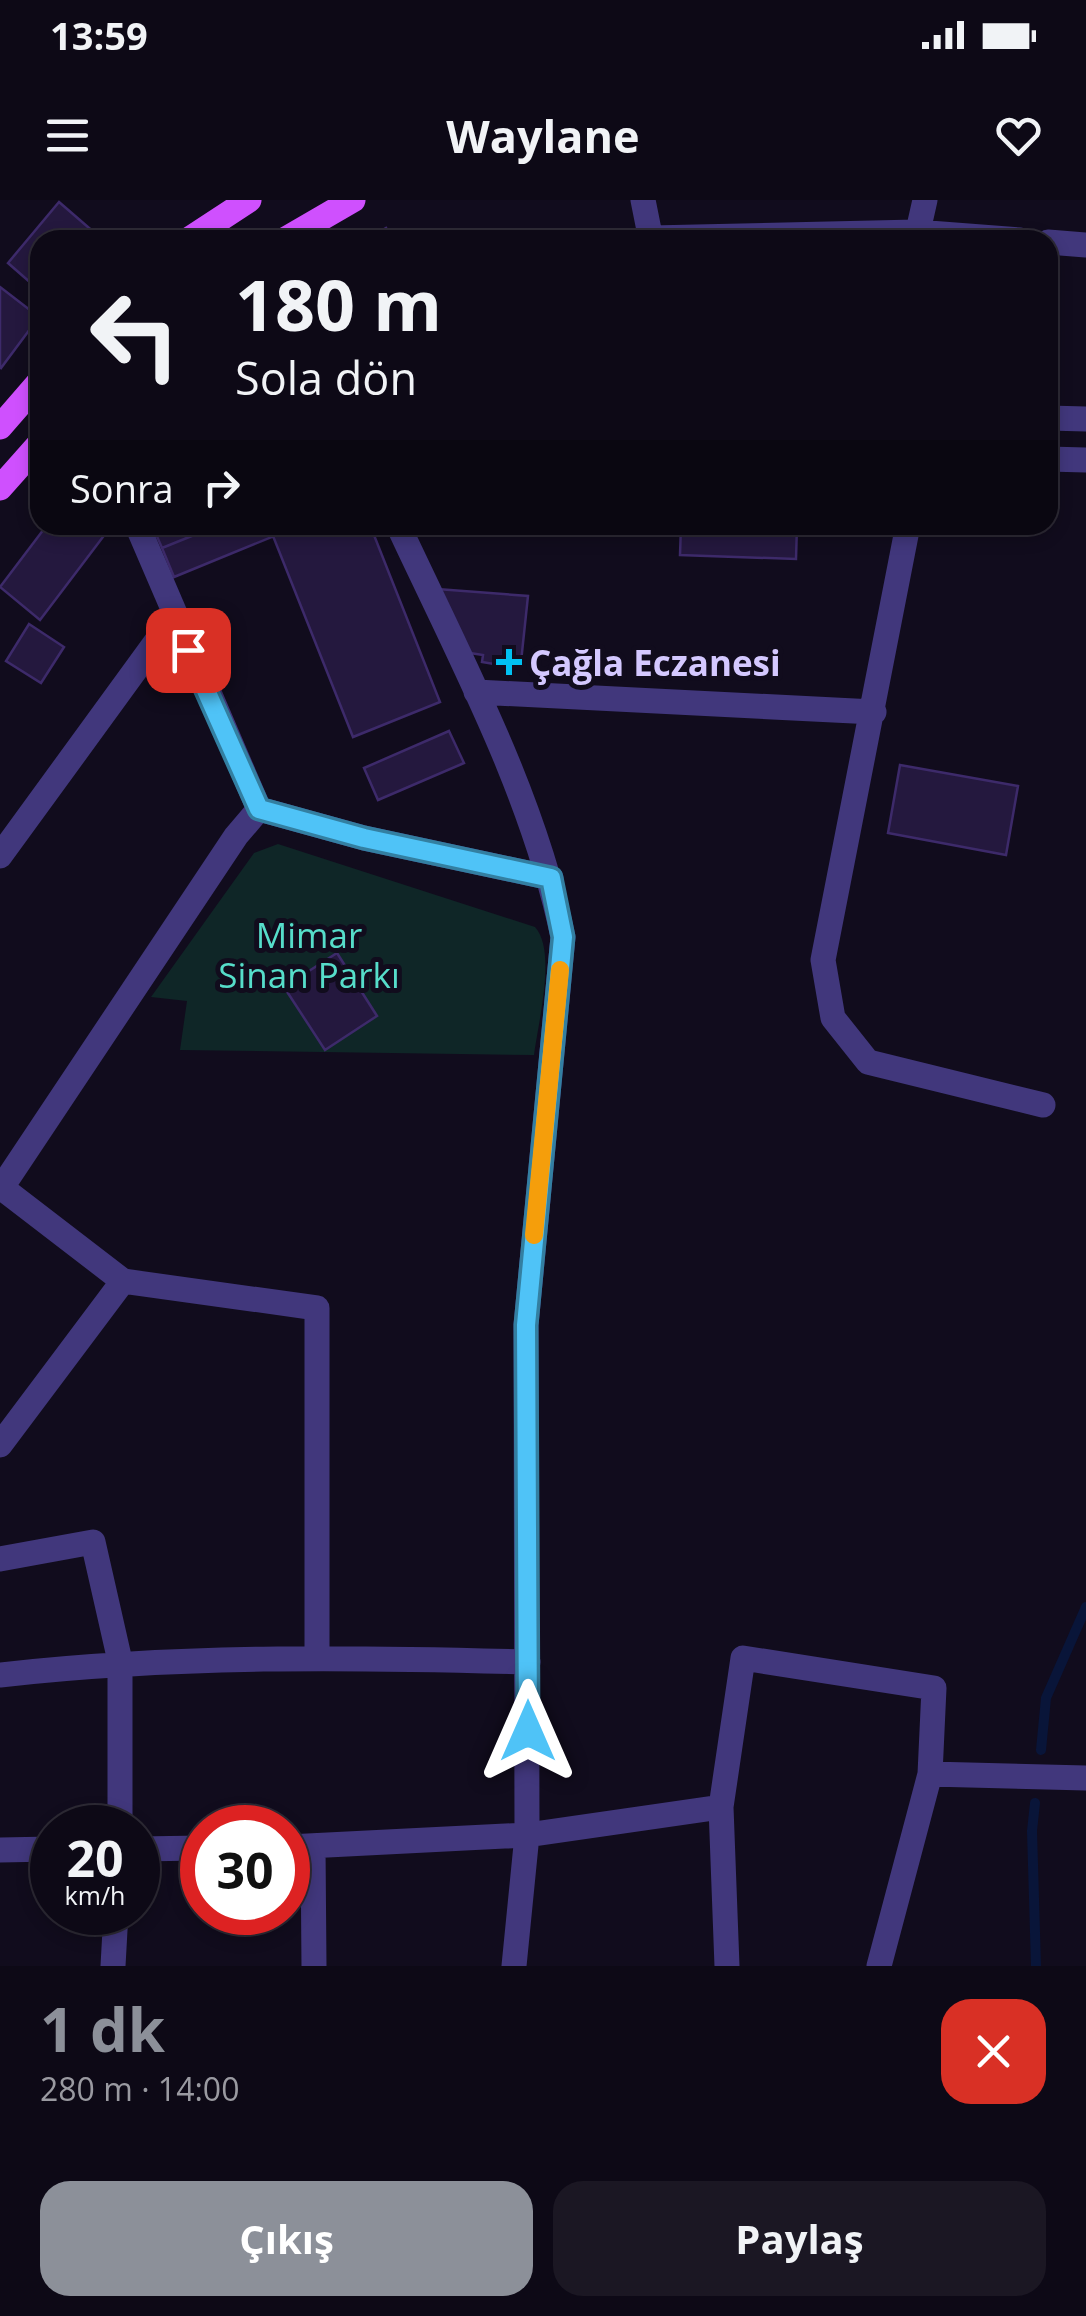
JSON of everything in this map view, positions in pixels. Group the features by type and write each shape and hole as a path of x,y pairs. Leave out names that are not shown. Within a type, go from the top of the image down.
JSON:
{"main road":[{"path":"204,230 250,200"},
{"path":"301,230 353,200"},
{"path":"0,428 30,393"},
{"path":"0,488 30,454"}],"street":[{"path":"643,200 649,230"},
{"path":"918,230 926,200"},
{"path":"1058,243 1086,245"},
{"path":"1058,418 1086,419"},
{"path":"1058,459 1086,460"},
{"path":"141,535 259,809"},
{"path":"403,535 476,692 551,878 563,937 526,1325 527,1835 514,1966"},
{"path":"906,535 823,960 833,1018 868,1062 1042,1105"},
{"path":"0,856 174,618"},
{"path":"476,692 874,712"},
{"path":"259,809 364,838 551,878"},
{"path":"259,809 236,836 1,1189 123,1281 317,1308 316,1656"},
{"path":"0,1445 123,1281"},
{"path":"0,1559 93,1542 120,1661 120,1805"},
{"path":"0,1675 120,1661 316,1656 528,1662"},
{"path":"727,1966 721,1807 743,1658 934,1688 930,1774 879,1966"},
{"path":"930,1774 1086,1778"},
{"path":"310,1846 527,1835 721,1807"},
{"path":"0,1850 30,1849"},
{"path":"310,1932 314,1966"},
{"path":"112,1966 114,1935"}],"green space":[{"name":"Mimar Sinan Parkı","path":"278,844 535,927 545,953 545,970 534,1055 180,1050 187,1001 151,997 254,853"}],"building":[{"path":"59,202 91,230 36,230"},
{"path":"30,237 30,282 8,263"},
{"path":"0,287 30,310 30,329 0,367"},
{"path":"39,535 104,535 40,620 0,587"},
{"path":"156,535 194,535 162,548"},
{"path":"194,535 277,535 174,577 162,548"},
{"path":"374,535 440,702 353,737 273,536"},
{"path":"681,535 797,535 796,559 680,555"},
{"path":"437,589 528,596 521,662 512,660 511,667 482,662 483,655 464,652"},
{"path":"29,624 64,647 41,683 6,661"},
{"path":"449,731 464,763 378,800 364,768"},
{"path":"900,765 1018,786 1006,855 888,833"},
{"path":"337,953 377,1016 325,1050 284,987"}],"waterway":[{"path":"1041,1750 1046,1698 1086,1607"},
{"path":"1035,1803 1032,1831 1036,1966"}],"slow traffic":[{"path":"534,1235 560,970"}],"place":[{"name":"Çağla Eczanesi","path":"509,662"}],"route":[{"path":"188,650 259,809 364,838 551,878 563,937 526,1325 528,1731"}]}
